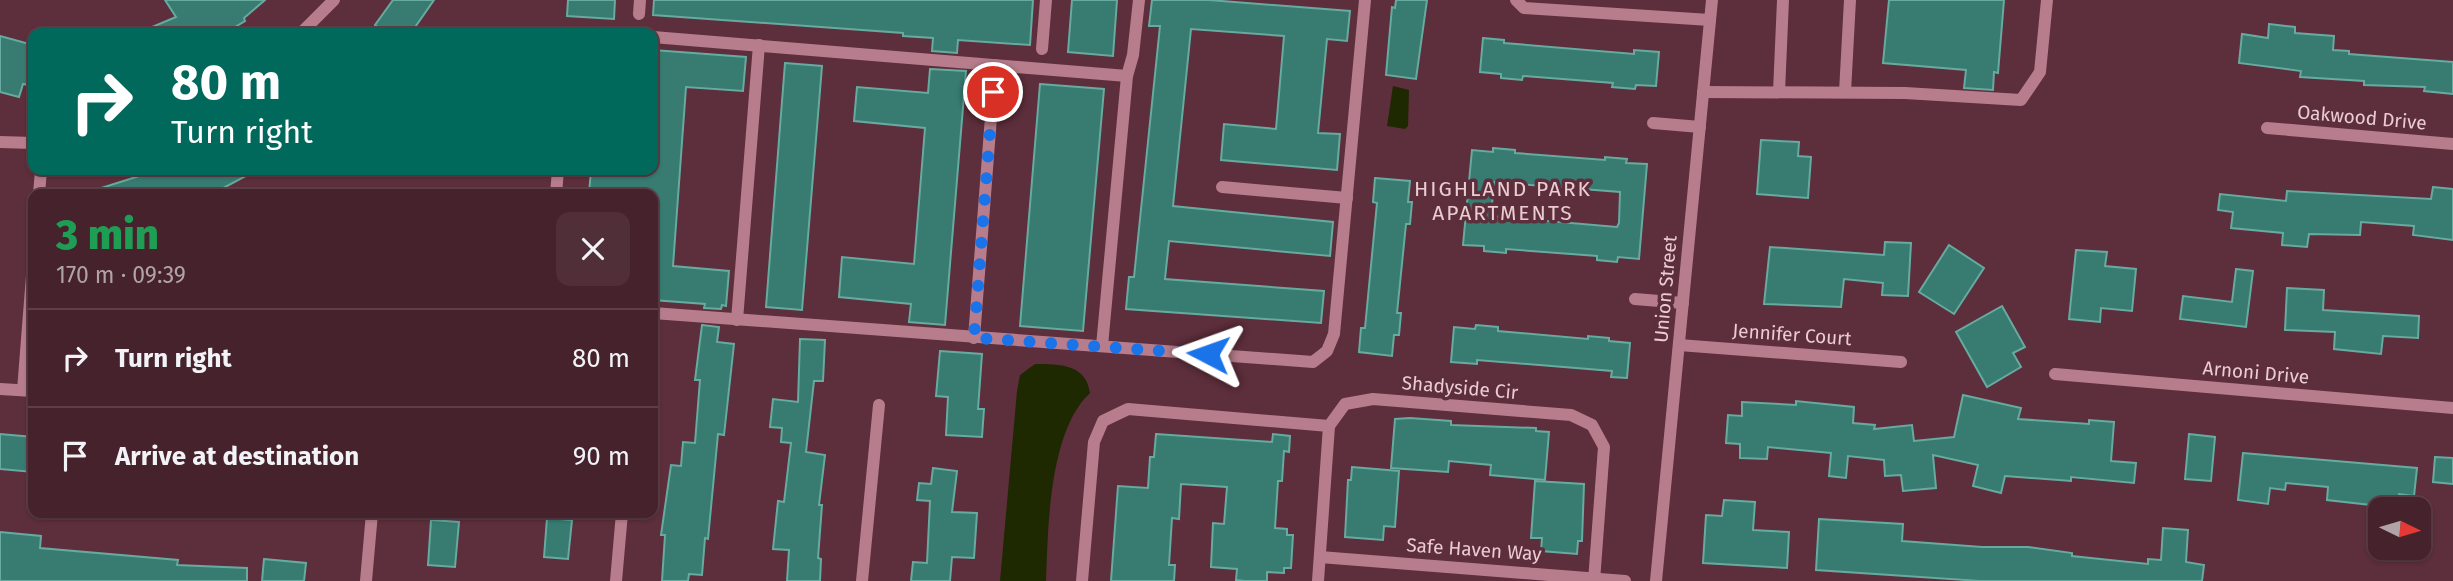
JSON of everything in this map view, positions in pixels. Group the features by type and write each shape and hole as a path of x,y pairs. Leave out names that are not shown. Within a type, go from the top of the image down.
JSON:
{"street":[{"path":"306,28 334,0"},
{"path":"639,14 640,0"},
{"path":"1042,49 1046,0"},
{"path":"1102,346 1128,76 1139,0"},
{"path":"658,313 1313,362 1327,351 1334,334 1365,0"},
{"name":"Union Street","path":"1656,581 1712,0"},
{"path":"1779,92 1783,0"},
{"path":"1844,92 1850,0"},
{"path":"1703,92 1905,93 2021,100 2040,72 2048,0"},
{"path":"1516,1 1524,8 1710,20"},
{"path":"658,37 1128,76"},
{"path":"737,320 759,45"},
{"path":"974,338 995,65"},
{"path":"1653,123 1700,127"},
{"name":"Oakwood Drive","path":"2267,128 2453,144"},
{"path":"0,142 28,143"},
{"path":"1222,187 1346,198"},
{"path":"1635,299 1683,303"},
{"name":"Jennifer Court","path":"1679,345 1901,362"},
{"name":"Arnoni Drive","path":"2055,374 2453,408"},
{"path":"0,388 28,391"},
{"name":"Shadyside Cir","path":"1329,426 1345,404 1373,399 1571,415 1592,425 1604,447 1595,580"},
{"path":"862,581 879,405"},
{"path":"1082,581 1094,443 1103,421 1128,409 1329,426 1318,581"},
{"path":"366,581 372,518"},
{"path":"615,581 621,518"},
{"name":"Safe Haven Way","path":"1320,557 1625,581"}],"shaded area":[{"path":"1393,86 1409,90 1408,126 1405,129 1387,126"},
{"path":"1035,364 1054,364 1077,371 1088,383 1090,393 1076,410 1059,455 1050,508 1046,581 1000,581 1017,391 1020,375"}],"building":[{"path":"165,0 265,0 244,18 245,21 233,28 150,28 176,17"},
{"path":"393,0 434,0 414,28 379,28 375,25"},
{"path":"568,0 615,0 614,19 567,16"},
{"path":"654,0 1033,0 1030,45 958,40 957,53 932,51 933,38 903,36 903,33 653,15"},
{"path":"1072,0 1117,0 1113,56 1068,52"},
{"path":"1152,0 1209,0 1350,11 1347,41 1327,39 1318,133 1340,134 1337,170 1221,160 1224,124 1276,129 1284,36 1191,29 1173,206 1333,222 1330,256 1169,241 1165,279 1324,291 1321,323 1126,309 1129,277 1134,277 1160,26 1149,26"},
{"path":"1396,0 1427,0 1416,79 1386,75 1392,7 1395,8"},
{"path":"1889,0 2004,0 1998,73 1994,72 1993,90 1964,88 1966,70 1883,63"},
{"path":"2269,24 2295,27 2295,33 2334,36 2333,50 2349,51 2349,54 2453,62 2453,94 2424,91 2425,87 2364,85 2364,81 2300,77 2301,71 2239,63 2242,34 2268,38"},
{"path":"0,36 28,44 28,85 23,84 19,97 0,92"},
{"path":"1483,38 1504,40 1504,43 1634,54 1634,50 1659,52 1656,86 1636,85 1635,89 1612,87 1613,83 1523,76 1522,80 1501,78 1501,74 1480,72"},
{"path":"658,50 746,57 743,91 686,87 673,266 729,271 726,306 722,305 721,309 704,308 705,304 658,300 658,189 589,189 591,175 658,175"},
{"path":"785,63 822,66 802,310 766,307"},
{"path":"930,69 966,71 945,325 909,322 911,304 839,297 842,257 914,264 925,128 854,121 857,87 928,93"},
{"path":"1040,84 1104,89 1083,331 1020,326"},
{"path":"1761,140 1799,142 1798,156 1811,157 1808,198 1757,194"},
{"path":"1493,148 1515,150 1515,153 1605,160 1605,157 1627,159 1626,163 1647,164 1639,259 1618,257 1617,262 1597,260 1597,256 1506,249 1506,253 1484,251 1484,246 1463,245 1472,150 1493,152","holes":["1494,182 1620,192 1617,227 1491,216"]},
{"path":"142,175 248,175 221,189 98,189"},
{"path":"1375,178 1410,181 1410,224 1406,224 1397,313 1401,313 1399,335 1394,335 1392,356 1359,352 1361,328 1365,328 1377,203 1373,202"},
{"path":"2433,187 2453,189 2453,240 2413,235 2414,226 2361,222 2360,235 2309,234 2307,247 2282,245 2283,233 2231,228 2233,212 2218,210 2220,194 2286,201 2287,191 2431,199"},
{"path":"1885,242 1911,243 1908,296 1882,295 1883,283 1844,279 1841,307 1764,304 1770,247 1884,255"},
{"path":"1949,245 1984,268 1954,314 1919,292"},
{"path":"2076,250 2107,252 2105,266 2136,269 2132,311 2101,308 2100,322 2069,319"},
{"path":"2236,269 2253,271 2246,327 2180,319 2183,296 2232,302"},
{"path":"2287,288 2324,290 2323,310 2419,316 2418,338 2383,336 2381,354 2334,349 2335,332 2285,330"},
{"path":"2002,306 2025,347 2013,353 2021,367 1987,387 1956,332"},
{"path":"702,325 719,327 717,342 734,344 724,435 718,434 708,539 705,538 702,575 689,574 688,581 662,581 665,535 661,535 671,465 681,466 683,442 695,443 700,380 695,380"},
{"path":"1476,325 1498,327 1498,331 1588,339 1588,336 1630,343 1627,378 1611,377 1612,371 1477,360 1477,364 1451,362 1454,327 1475,329"},
{"path":"800,339 825,340 823,381 814,381 806,452 825,455 819,505 822,505 818,558 821,559 820,581 787,581 789,550 773,549 778,501 784,502 791,443 781,442 782,428 770,427 773,399 798,402"},
{"path":"940,351 982,354 978,409 984,409 982,437 946,435 948,397 936,396"},
{"path":"1963,395 2021,408 2018,419 2089,424 2089,420 2114,422 2111,461 2136,463 2134,483 2071,477 2071,481 2005,476 2001,493 1973,486 1978,465 1933,455 1936,488 1903,491 1901,475 1885,476 1884,460 1848,456 1846,478 1829,476 1831,453 1768,447 1767,459 1740,458 1740,444 1726,443 1728,415 1742,416 1742,402 1796,405 1796,401 1854,407 1853,423 1875,425 1874,429 1912,425 1914,441 1954,437"},
{"path":"1395,419 1451,421 1451,425 1536,428 1536,431 1549,432 1545,480 1490,475 1491,465 1449,461 1448,472 1391,468"},
{"path":"0,434 28,437 28,472 0,469"},
{"path":"1156,434 1272,442 1273,434 1290,436 1289,452 1284,451 1282,481 1278,481 1275,528 1287,529 1287,535 1293,535 1291,568 1284,568 1284,573 1267,572 1267,581 1245,581 1236,580 1237,569 1211,567 1213,523 1224,524 1227,487 1181,484 1179,519 1172,518 1169,565 1175,565 1174,581 1111,581 1118,486 1148,488 1150,457 1154,457"},
{"path":"2189,434 2215,437 2211,481 2185,479"},
{"path":"2243,453 2417,468 2414,496 2399,494 2399,497 2368,497 2368,505 2327,500 2328,487 2286,483 2285,490 2270,488 2268,504 2238,500"},
{"path":"2435,457 2453,458 2453,484 2433,482"},
{"path":"1352,467 1399,471 1395,527 1384,526 1383,540 1345,537 1348,480 1351,480"},
{"path":"933,468 957,471 952,512 977,513 974,558 952,557 950,581 911,581 913,562 927,563 930,501 917,500 919,483 931,484"},
{"path":"1535,481 1584,484 1582,541 1578,541 1577,554 1541,551 1542,538 1531,538"},
{"path":"1724,500 1755,502 1753,530 1789,532 1787,568 1703,563 1706,515 1722,516"},
{"path":"547,518 572,520 568,559 544,557"},
{"path":"1819,519 1903,524 1902,541 1982,547 2028,547 2072,553 2072,556 2148,564 2148,559 2161,560 2163,528 2188,530 2186,562 2204,565 2202,581 1980,581 1816,570"},
{"path":"431,520 459,522 455,567 428,565"},
{"path":"0,532 41,536 40,548 178,560 177,565 247,568 247,581 0,581"},
{"path":"264,559 306,563 304,581 262,581"}],"district":[{"name":"HIGHLAND PARK APARTMENTS","path":"1503,201"}],"route":[{"path":"993,92 974,338 1208,354"}]}
